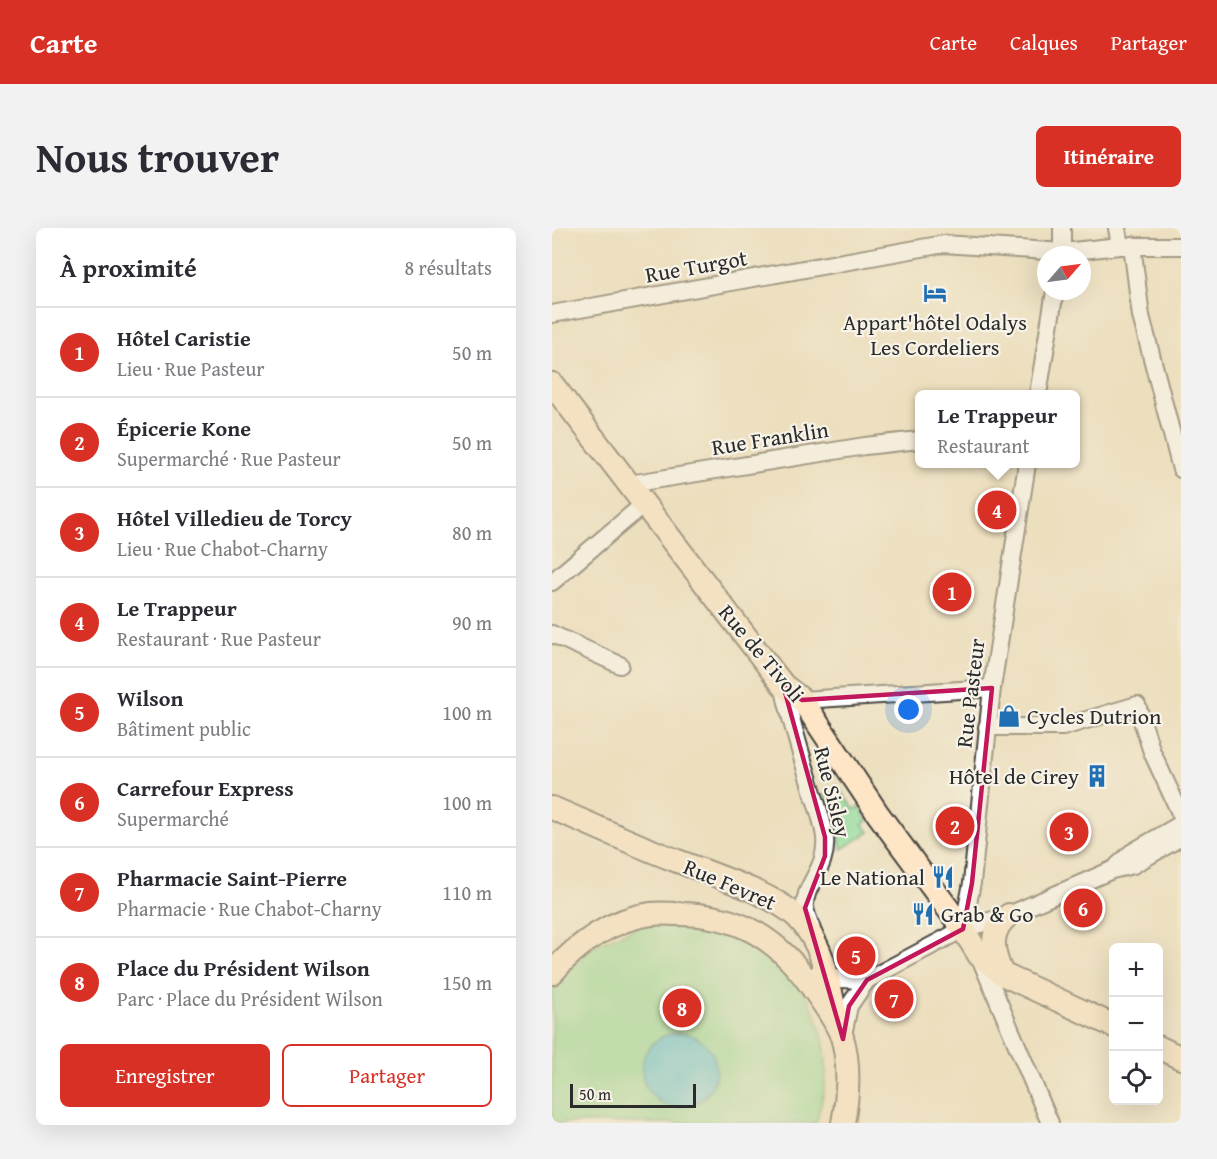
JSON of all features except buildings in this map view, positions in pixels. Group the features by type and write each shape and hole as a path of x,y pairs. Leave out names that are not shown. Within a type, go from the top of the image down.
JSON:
{"street":[{"path":"1062,228 1062,246"},
{"path":"1117,228 1126,245 1141,316 1181,469"},
{"name":"Rue Turgot","path":"552,314 944,244 1037,251"},
{"name":"Rue Turgot","path":"1091,249 1126,245 1181,246"},
{"path":"1039,390 1054,300"},
{"name":"Rue de Tivoli","path":"552,384 783,685 802,700 878,814 963,929 979,955 1002,974 1109,1024"},
{"name":"Rue Franklin","path":"629,484 864,446 915,440"},
{"name":"Rue Pasteur","path":"963,929 972,883 994,728 992,688 1026,468"},
{"path":"552,582 644,504"},
{"path":"552,634 620,665"},
{"name":"Rue Sisley","path":"783,685 825,837 825,856 819,873 810,887 805,908 816,943"},
{"path":"802,700 992,688"},
{"path":"994,728 1063,727 1137,705 1152,752 1180,818 1131,853 1112,870"},
{"name":"Rue Fevret","path":"552,808 753,892 781,906 796,917 816,943 827,975 840,1032 847,1079 844,1123"},
{"path":"840,1032 849,1006 867,980 963,929 1009,915 1112,870 1133,865 1181,837"},
{"path":"552,973 571,953 591,937 610,927 652,914 703,914 740,925 776,946 799,969 840,1032"},
{"path":"1002,974 996,960 994,938 1001,921 1009,915"},
{"path":"979,955 1050,1123"},
{"path":"799,969 840,979 867,980"},
{"path":"1163,1049 1181,1058"}],"highlighted area":[{"path":"783,685 802,700 992,688 972,883 963,929 867,980 849,1006 843,1039 805,908 825,856 825,837"}],"green space":[{"path":"837,786 854,809 860,807 867,821 863,824 869,832 842,849 825,794"},
{"path":"643,925 712,925 759,946 789,972 811,1006 824,1044 826,1079 816,1123 552,1123 552,990 563,974 595,945"}],"water":[{"path":"679,1033 700,1039 710,1049 716,1070 710,1091 700,1101 679,1107 658,1101 648,1091 642,1070 648,1049 658,1039"}],"place":[{"name":"Appart'hôtel Odalys Les Cordeliers","path":"935,293"},
{"name":"Le Trappeur","path":"997,510"},
{"name":"Hôtel Caristie","path":"952,592"},
{"name":"Cycles Dutrion","path":"1009,716"},
{"name":"Hôtel de Cirey","path":"1097,776"},
{"name":"Épicerie Kone","path":"955,826"},
{"name":"Hôtel Villedieu de Torcy","path":"1069,832"},
{"name":"Le National","path":"943,877"},
{"name":"Carrefour Express","path":"1083,908"},
{"name":"Grab & Go","path":"923,914"},
{"name":"Wilson","path":"856,956"},
{"name":"Pharmacie Saint-Pierre","path":"894,999"},
{"name":"Place du Président Wilson","path":"682,1008"}]}
